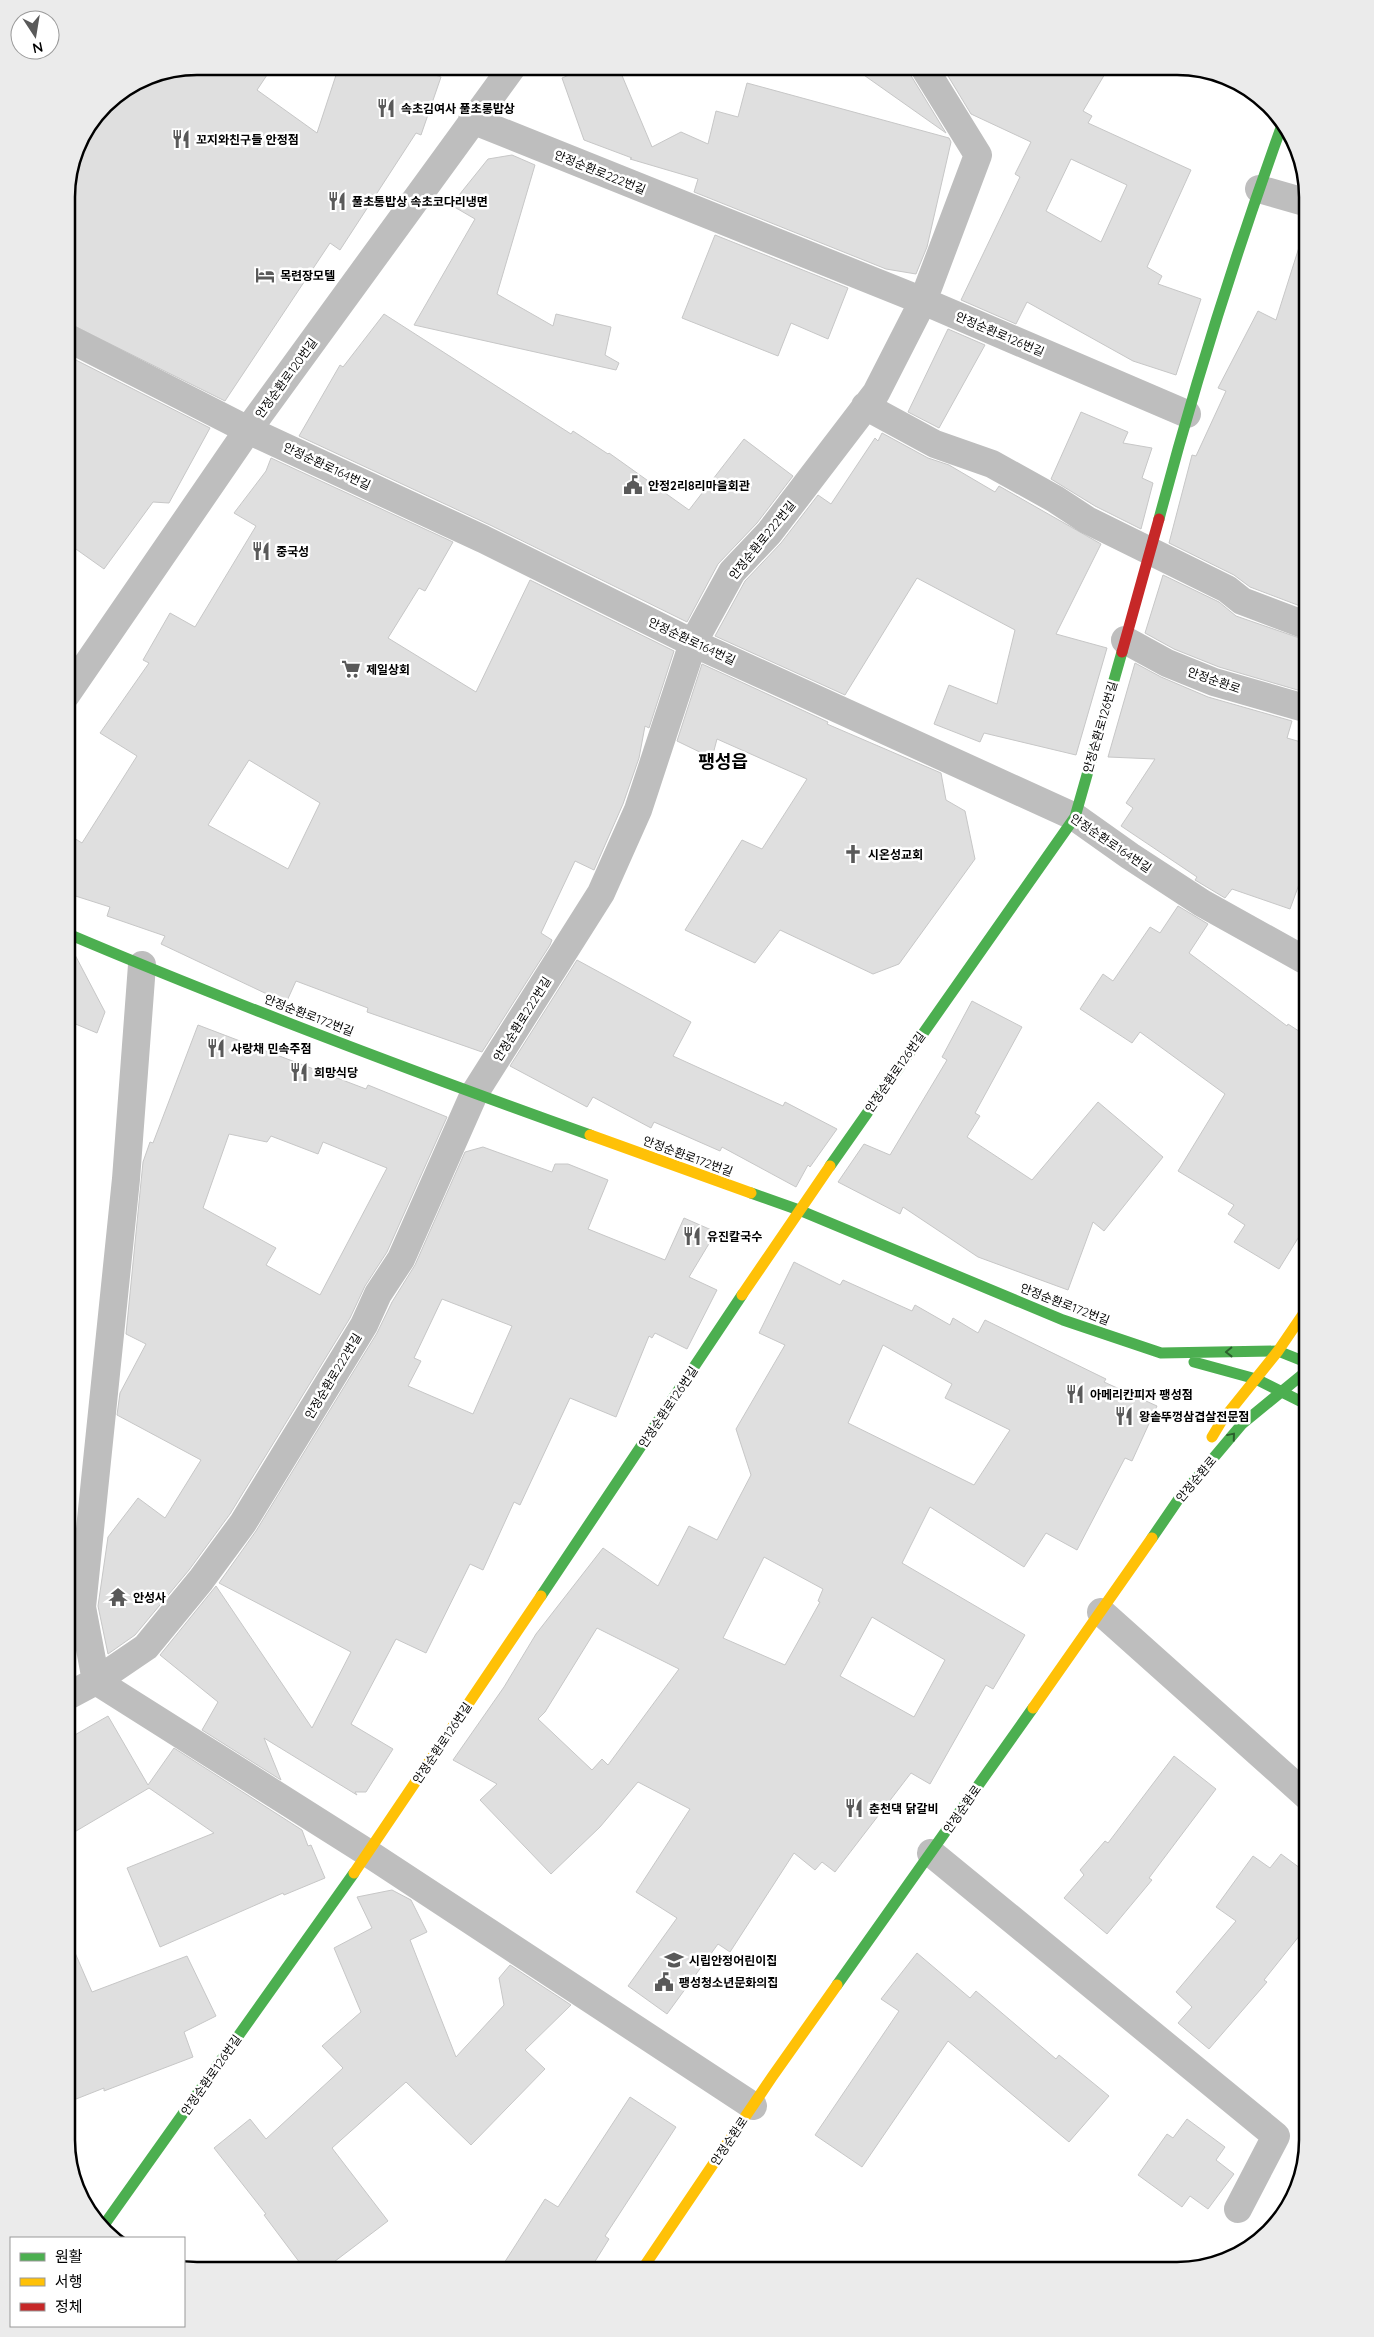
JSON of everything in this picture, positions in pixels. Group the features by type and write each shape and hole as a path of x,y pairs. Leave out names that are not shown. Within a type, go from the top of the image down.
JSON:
{"street":[{"name":"안정순환로120번길","path":"75,682 248,430 505,75"},
{"name":"안정순환로222번길","path":"75,1692 96,1681 146,1647 201,1580 243,1523 277,1465 322,1396 364,1325 378,1294 402,1259 474,1094 601,893 638,810 693,643 732,572 769,533 876,393 923,301 978,155 929,75"},
{"name":"안정순환로222번길","path":"472,120 923,301"},
{"name":"안정순환로126번길","path":"106,2221 368,1853 799,1210 1075,817 1151,551 1187,414 1259,189 1280,132"},
{"path":"1259,189 1299,200"},
{"name":"안정순환로126번길","path":"923,301 1187,414"},
{"name":"안정순환로164번길","path":"75,342 248,430 483,538 693,643 1075,817 1202,903 1299,957"},
{"path":"865,406 935,444 992,464 1055,499 1087,520 1227,589 1242,601 1299,623"},
{"name":"안정순환로","path":"1125,640 1168,663 1214,682 1299,706"},
{"name":"안정순환로172번길","path":"75,937 142,965 474,1094 799,1210 1063,1320 1161,1353 1278,1352 1299,1360"},
{"path":"142,965 125,1189 82,1607 96,1681 368,1853 753,2106"},
{"path":"1178,1500 1221,1422 1278,1352 1299,1320"},
{"path":"1161,1353 1256,1379 1299,1400"},
{"name":"안정순환로","path":"647,2262 753,2106 1178,1500 1242,1424 1299,1378"},
{"path":"1101,1612 1299,1789"},
{"path":"931,1853 1276,2136 1238,2209"}],"building":[{"path":"189,75 267,75 257,90 317,133 336,75 435,75 441,77 421,135 416,133 340,250 330,243 225,401 75,326 75,189 81,158 91,136 105,117 129,96 158,81 174,77"},
{"path":"569,75 622,75 652,147 681,132 708,144 716,111 738,117 747,83 949,138 951,142 927,247 916,274 886,269 694,192 698,179 630,159 632,158 584,140 562,78"},
{"path":"864,75 911,75 946,133"},
{"path":"947,75 1104,75 1083,111 1092,116 1088,123 1191,170 1147,267 1162,276 1158,284 1201,299 1176,375 1133,361 1027,302 1016,324 961,300 1020,177 1015,174 1031,142 971,114","holes":["1071,159 1127,185 1101,242 1046,211"]},
{"path":"512,155 535,165 497,294 553,326 556,314 611,327 605,355 619,363 616,370 414,325 475,219 451,205 488,159"},
{"path":"715,235 848,288 828,339 791,323 778,356 682,318"},
{"path":"1299,247 1299,606 1250,587 1234,575 1169,543 1192,455 1196,456 1226,391 1218,388 1258,311 1276,320"},
{"path":"384,314 571,434 573,431 609,453 689,510 744,439 793,476 757,523 718,564 687,622 490,525 299,436 340,365 343,367"},
{"path":"948,329 985,345 939,428 908,412"},
{"path":"75,360 210,428 169,503 153,502 104,569 75,548"},
{"path":"1081,412 1128,432 1123,443 1152,448 1142,478 1153,483 1141,529 1095,506 1051,479"},
{"path":"882,433 928,458 949,465 995,492 999,486 1101,544 1056,634 1107,648 1076,755 984,733 980,742 934,724 949,685 997,704 1015,630 917,578 845,695 715,636 745,581 781,543 818,495 831,504 875,438 878,441"},
{"path":"271,458 453,542 425,591 419,588 388,638 476,692 530,580 674,651 649,728 645,726 639,758 623,804 594,870 575,861 541,933 552,940 550,945 482,1052 367,1012 368,1008 296,981 286,1003 161,944 165,936 107,916 110,907 75,896 75,839 82,843 137,756 100,733 149,663 143,660 170,613 195,627 256,526 234,513 266,471","holes":["249,760 320,803 288,869 208,825"]},
{"path":"1163,575 1219,602 1236,616 1299,638 1299,690 1219,667 1174,649 1145,633"},
{"path":"1135,663 1161,677 1208,697 1292,721 1287,738 1299,741 1299,884 1290,909 1232,889 1225,898 1195,880 1197,877 1121,826 1133,808 1126,803 1155,759 1108,757"},
{"name":"시온성교회","path":"702,664 828,722 827,724 941,773 946,800 965,811 975,859 899,964 873,974 780,930 755,963 685,930 742,840 762,849 807,779 717,739 712,758 677,741"},
{"path":"1178,906 1208,924 1189,953 1287,1026 1288,1024 1299,1031 1299,1237 1279,1269 1234,1242 1245,1225 1228,1214 1234,1205 1178,1171 1225,1094 1140,1032 1132,1043 1080,1009 1103,974 1113,981 1150,927 1160,933"},
{"path":"75,955 105,1012 97,1033 75,1024"},
{"path":"577,960 691,1022 673,1056 783,1106 785,1102 837,1129 810,1167 808,1165 796,1187 722,1147 720,1151 654,1122 651,1128 593,1097 587,1107 510,1066"},
{"path":"972,1001 1022,1027 975,1113 980,1116 967,1137 1032,1180 1098,1102 1163,1157 1104,1231 1093,1222 1068,1290 978,1257 903,1207 900,1214 838,1182 864,1144 890,1155 947,1060 942,1057"},
{"path":"198,1025 366,1089 368,1085 447,1117 387,1252 365,1286 350,1318 230,1514 189,1570 135,1635 108,1654 98,1606 108,1537 138,1498 165,1518 201,1460 117,1415 120,1393 146,1344 126,1334 143,1162 150,1142 153,1143","holes":["229,1134 267,1142 271,1136 318,1154 323,1142 387,1168 320,1295 266,1265 276,1248 203,1208"]},
{"path":"483,1147 552,1172 555,1164 568,1164 608,1180 588,1229 665,1260 684,1218 716,1232 689,1277 717,1290 687,1349 655,1333 652,1338 649,1336 616,1417 570,1398 520,1505 514,1502 483,1570 470,1564 426,1653 396,1639 351,1724 393,1749 366,1792 355,1792 357,1795 264,1738 281,1780 202,1730 218,1702 160,1655 216,1586 312,1728 351,1652 219,1583 256,1531 377,1333 392,1302 415,1265 465,1152","holes":["442,1299 512,1326 473,1414 408,1386 421,1361 414,1358"]},
{"path":"794,1262 840,1285 843,1280 912,1311 915,1305 950,1325 953,1318 978,1333 985,1320 1106,1379 1104,1382 1157,1406 1132,1461 1125,1458 1077,1550 1046,1533 1024,1567 930,1507 902,1563 1025,1635 993,1689 986,1685 930,1784 911,1773 835,1872 822,1862 815,1870 794,1853 730,1952 718,1944 667,2014 628,1986 677,1918 636,1892 690,1809 638,1782 600,1827 551,1874 480,1800 497,1784 453,1760 504,1687 536,1634 603,1548 658,1586 689,1526 717,1540 751,1475 736,1429 785,1345 759,1333","holes":["883,1345 952,1384 945,1398 1010,1430 974,1485 848,1423","764,1557 823,1589 818,1601 820,1602 785,1665 723,1638","872,1617 945,1660 914,1717 840,1676","597,1628 679,1669 608,1765 602,1759 592,1770 538,1719 545,1712"]},
{"path":"108,1716 148,1785 174,1748 302,1830 308,1846 311,1845 325,1878 284,1895 283,1893 160,1947 127,1868 214,1833 149,1788 75,1832 75,1735"},
{"path":"1174,1756 1216,1789 1149,1878 1152,1880 1107,1934 1064,1898 1084,1875 1080,1870 1105,1841 1108,1843"},
{"path":"1281,1854 1299,1867 1299,1936 1264,1980 1267,1982 1209,2049 1178,2023 1192,2007 1176,1992 1236,1921 1216,1907 1253,1856 1270,1868"},
{"path":"392,1890 411,1900 427,1932 410,1940 456,2057 504,2005 499,1978 510,1965 571,2005 525,2050 545,2069 471,2145 406,2082 332,2148 388,2221 334,2262 299,2262 264,2215 266,2214 214,2148 250,2119 266,2139 343,2068 322,2046 361,2012 334,1948 372,1928 357,1897"},
{"path":"75,1953 92,1992 187,1956 216,2016 184,2032 193,2057 104,2091 104,2088 75,2099"},
{"path":"917,1953 970,1998 976,1991 1056,2059 1059,2055 1109,2096 1069,2142 948,2041 862,2167 815,2135 899,2011 881,1999"},
{"path":"630,2097 676,2127 605,2236 609,2239 595,2262 505,2262 545,2199 558,2207"},
{"path":"1187,2119 1225,2147 1216,2160 1234,2174 1208,2209 1190,2196 1182,2207 1138,2175 1167,2134 1173,2138"}],"traffic: fast":[{"path":"1159,519 1216,321 1280,132"},
{"path":"830,1166 1075,817 1122,652"},
{"path":"75,937 326,1038 590,1135"},
{"path":"751,1193 799,1210 1063,1320 1161,1353 1278,1351 1299,1359"},
{"path":"541,1596 742,1295"},
{"path":"1194,1362 1256,1379 1299,1400"},
{"path":"1152,1538 1178,1500 1242,1424 1299,1377"},
{"path":"837,1985 1033,1708"},
{"path":"106,2221 354,1873"}],"traffic: slow":[{"path":"590,1135 751,1193"},
{"path":"742,1295 830,1166"},
{"path":"1212,1437 1221,1422 1278,1351 1299,1320"},
{"path":"1033,1708 1152,1538"},
{"path":"354,1873 541,1596"},
{"path":"647,2262 772,2077 837,1985"}],"traffic: jam":[{"path":"1122,652 1159,519"}],"place":[{"name":"속초김여사 풀초롱밥상","path":"386,108"},
{"name":"꼬지와친구들 안정점","path":"181,139"},
{"name":"풀초통밥상 속초코다리냉면","path":"337,201"},
{"name":"목련장모텔","path":"265,275"},
{"name":"안정2리8리마을회관","path":"633,485"},
{"name":"중국성","path":"261,551"},
{"name":"제일상회","path":"351,669"},
{"name":"시온성교회","path":"853,854"},
{"name":"사랑채 민속주점","path":"216,1048"},
{"name":"희망식당","path":"299,1072"},
{"name":"유진칼국수","path":"692,1236"},
{"name":"아메리칸피자 팽성점","path":"1075,1394"},
{"name":"왕솥뚜껑삼겹살전문점","path":"1124,1416"},
{"name":"안성사","path":"118,1597"},
{"name":"춘천댁 닭갈비","path":"854,1808"},
{"name":"시립안정어린이집","path":"674,1960"},
{"name":"팽성청소년문화의집","path":"664,1982"}],"district":[{"name":"팽성읍","path":"723,761"}]}
